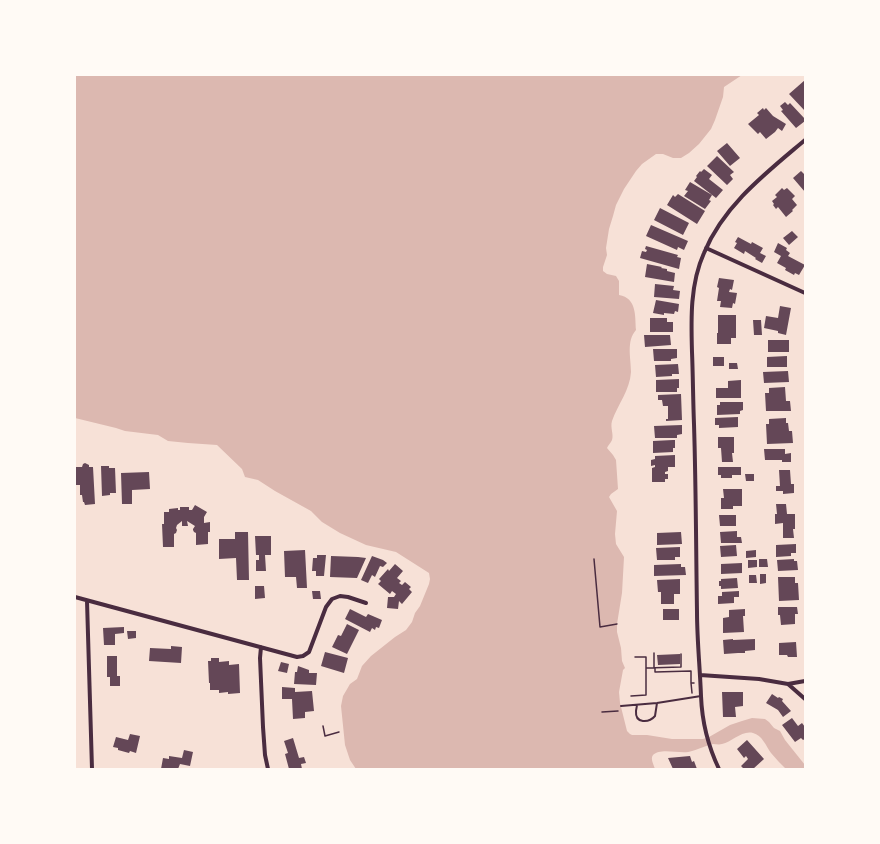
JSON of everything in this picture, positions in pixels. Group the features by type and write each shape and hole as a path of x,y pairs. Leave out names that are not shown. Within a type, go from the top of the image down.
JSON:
{"street":[{"path":"719,769 705,730 700,682 697,613 693,295 697,273 706,248 716,228 733,206 768,171 805,140"},
{"path":"706,248 805,293"},
{"path":"75,597 297,657 303,656 309,652 326,607 332,599 340,596 366,603"},
{"path":"87,601 92,769"},
{"path":"261,647 260,658 263,727 265,754 268,769"},
{"path":"700,675 759,679 788,684 805,681"},
{"path":"788,684 805,699"}],"lane":[{"path":"621,706 657,703 701,696"},
{"path":"637,705 637,717 645,721 650,720 655,716 657,703"}],"path":[{"path":"594,559 600,626 617,624"},
{"path":"654,653 655,672 691,671 692,697"},
{"path":"646,668 681,667 681,654"},
{"path":"631,696 646,695 646,657 635,657"},
{"path":"673,667 673,672"},
{"path":"691,683 700,682"},
{"path":"602,712 617,711"},
{"path":"323,726 325,736 339,732"}],"shaded area":[{"path":"75,75 742,75 724,87 723,97 711,129 699,144 689,153 681,158 673,158 663,154 656,154 642,164 624,189 616,205 609,229 606,248 607,255 603,271 607,274 616,276 619,281 619,295 625,297 632,304 635,314 636,330 630,344 630,379 612,421 612,441 607,448 616,460 618,489 609,497 617,511 615,534 616,544 624,557 622,593 617,632 621,648 622,661 625,668 623,670 619,692 620,703 627,731 632,735 647,735 672,739 703,739 730,725 742,721 752,718 765,719 774,728 780,731 785,740 805,765 805,769 786,769 771,753 759,736 753,733 745,733 726,743 713,744 688,752 666,751 657,753 653,755 652,758 655,769 356,769 350,760 345,745 341,706 343,696 350,684 357,679 362,666 371,656 406,630 412,622 429,584 429,573 396,552 366,545 340,533 322,522 311,511 258,480 245,477 242,469 217,445 168,441 158,435 125,431 75,418"}],"building":[{"path":"805,80 805,111 789,94"},
{"path":"785,102 788,105 790,103 805,119 805,121 796,128 781,111 783,110 780,106"},
{"path":"763,108 764,110 766,108 773,116 786,124 782,131 778,128 766,139 760,132 758,134 748,124 759,115 757,113"},
{"path":"727,143 740,158 730,166 717,151"},
{"path":"717,156 734,172 730,175 733,179 727,185 707,166"},
{"path":"704,169 712,175 709,179 723,190 716,198 694,181 700,171 701,172"},
{"path":"801,171 805,175 805,192 793,178"},
{"path":"690,182 712,195 709,200 711,201 705,209 684,196 688,191 685,190"},
{"path":"782,188 784,190 787,188 795,196 792,199 797,205 786,217 778,207 776,209 772,201 777,197 775,195"},
{"path":"678,194 705,211 697,224 667,205 673,195 675,197"},
{"path":"660,208 689,223 683,235 654,220"},
{"path":"651,225 688,241 684,250 678,247 677,250 646,236"},
{"path":"792,231 798,237 789,245 783,238"},
{"path":"738,237 763,248 760,253 766,256 762,263 745,251 744,254 734,248"},
{"path":"778,243 787,248 786,250 790,253 788,256 805,265 799,275 795,273 794,275 777,263 781,256 774,252"},
{"path":"646,246 678,255 677,257 681,258 679,269 640,258 642,251 646,252 647,250 645,249"},
{"path":"647,264 662,267 661,268 667,269 667,271 675,273 674,282 645,277"},
{"path":"719,278 734,280 732,290 730,289 729,292 737,293 735,304 733,303 732,308 720,307 721,301 717,301 719,288 717,287"},
{"path":"655,284 674,286 673,290 680,291 679,299 654,297"},
{"path":"656,300 679,304 678,312 675,311 674,314 664,313 664,315 653,313"},
{"path":"780,306 791,308 786,335 778,333 778,331 764,328 766,316 778,318"},
{"path":"718,315 736,315 736,338 731,338 731,344 717,344"},
{"path":"650,318 667,318 667,322 673,322 673,332 650,332"},
{"path":"753,320 761,320 762,335 754,335"},
{"path":"644,335 670,335 671,345 645,347"},
{"path":"768,340 789,340 789,352 768,352"},
{"path":"653,349 677,349 677,358 671,359 671,361 654,361"},
{"path":"787,356 787,367 767,367 767,357"},
{"path":"713,357 724,357 724,366 713,366"},
{"path":"729,363 737,363 738,369 729,369"},
{"path":"678,364 679,374 656,377 655,365"},
{"path":"788,371 789,382 764,383 763,372"},
{"path":"679,379 679,388 677,388 677,392 656,392 656,380"},
{"path":"741,380 741,398 716,398 716,388 728,388 728,381"},
{"path":"785,387 786,401 790,401 791,411 766,411 765,393 769,393 769,388"},
{"path":"681,394 682,420 666,421 666,419 668,419 668,406 663,406 662,400 658,400 658,395"},
{"path":"720,402 743,402 743,410 740,411 740,414 717,415 717,405 720,405"},
{"path":"738,417 738,427 719,428 719,425 715,425 715,418"},
{"path":"786,418 789,431 792,431 793,443 767,444 766,424 769,424 769,419"},
{"path":"682,425 682,434 677,435 677,438 655,438 654,426"},
{"path":"718,437 734,437 734,453 732,453 733,462 722,462 721,448 718,448"},
{"path":"675,440 675,448 673,448 673,452 653,453 653,441"},
{"path":"764,449 785,449 785,454 791,453 791,462 782,462 782,460 765,460"},
{"path":"675,455 675,467 668,467 668,471 665,472 665,474 668,474 668,479 665,479 665,482 652,482 652,468 655,467 655,465 651,466 651,460 655,459 655,456"},
{"path":"85,463 89,465 89,467 93,467 95,504 85,505 82,495 80,495 80,485 75,485 75,467 82,467"},
{"path":"101,466 115,468 116,493 110,493 110,495 102,496"},
{"path":"718,467 741,467 741,475 732,475 732,478 721,478 721,475 718,475"},
{"path":"779,470 790,470 791,484 794,484 794,493 783,494 783,491 776,491 776,486 780,486"},
{"path":"149,472 150,489 132,490 132,504 122,504 121,473"},
{"path":"745,474 754,474 754,481 746,481"},
{"path":"723,489 742,489 742,506 733,506 733,509 721,509 721,498 724,498"},
{"path":"776,504 786,504 787,514 795,514 795,529 793,529 794,538 783,538 783,523 775,524 775,514 777,514"},
{"path":"195,505 207,512 204,517 204,523 210,522 208,544 196,545 196,533 193,530 195,526 187,521 188,526 182,526 182,521 177,525 176,533 174,534 174,547 163,547 162,524 164,524 164,512 169,512 169,509 178,508 178,510 180,510 180,507 189,507 189,510 192,510"},
{"path":"719,515 736,515 736,526 720,526"},
{"path":"737,531 737,537 741,537 742,543 721,543 720,532"},
{"path":"235,532 248,532 249,580 237,580 236,558 219,559 219,539 235,539"},
{"path":"681,532 682,544 657,545 657,533"},
{"path":"255,536 271,536 271,555 265,555 266,571 256,571 256,560 259,560 259,555 256,555"},
{"path":"796,544 796,553 791,553 791,556 776,557 776,545"},
{"path":"736,545 737,556 721,557 720,546"},
{"path":"680,547 680,557 675,557 675,560 657,560 656,548"},
{"path":"305,550 307,588 297,588 296,577 285,577 284,551"},
{"path":"756,550 756,557 746,558 746,551"},
{"path":"317,555 326,555 324,576 316,576 316,571 312,571 313,558 317,558"},
{"path":"331,556 366,558 357,578 330,577"},
{"path":"372,556 387,563 383,567 380,566 375,577 372,575 368,583 361,580"},
{"path":"759,559 767,559 768,567 759,567"},
{"path":"794,559 794,561 797,561 798,570 778,571 777,560"},
{"path":"748,560 757,560 757,567 748,568"},
{"path":"742,563 742,573 721,574 721,564"},
{"path":"395,564 403,571 397,578 401,581 399,583 402,585 405,582 411,587 409,589 412,592 402,604 399,601 398,609 387,608 388,597 394,597 396,594 392,591 390,594 378,584 381,581 379,579"},
{"path":"681,564 681,567 685,567 686,575 654,576 654,565"},
{"path":"760,574 766,574 766,583 760,584"},
{"path":"749,575 756,575 757,583 749,583"},
{"path":"778,577 795,577 795,583 798,583 799,600 779,601"},
{"path":"737,578 738,588 721,589 721,586 719,586 719,581 721,581 721,579"},
{"path":"680,579 680,594 674,594 674,604 661,604 661,592 658,592 657,580"},
{"path":"255,586 264,586 265,598 255,599"},
{"path":"312,591 320,591 321,599 313,599"},
{"path":"739,591 739,597 734,597 734,603 718,604 718,596 722,596 722,592"},
{"path":"778,607 797,607 798,614 795,614 795,624 781,625 780,615 778,615"},
{"path":"350,609 366,617 368,614 382,620 379,628 376,627 375,630 372,628 370,632 345,619"},
{"path":"663,609 679,609 679,620 663,620"},
{"path":"745,609 745,616 743,616 744,632 723,633 723,618 729,617 729,610"},
{"path":"347,624 359,630 347,654 332,647 338,635 341,636"},
{"path":"124,627 124,633 115,634 115,645 104,645 103,628"},
{"path":"127,631 136,631 136,638 128,639"},
{"path":"755,639 755,650 745,651 745,653 724,654 723,640"},
{"path":"796,642 797,657 779,655 779,643"},
{"path":"171,646 182,647 181,663 149,661 150,648 171,649"},
{"path":"325,652 348,658 344,673 321,666"},
{"path":"680,654 680,664 658,665 657,655"},
{"path":"107,656 117,656 117,676 120,676 120,686 110,686 110,677 107,677"},
{"path":"211,658 219,658 219,662 229,661 229,665 239,664 240,693 228,694 228,692 219,693 219,690 210,690 208,661 211,661"},
{"path":"281,662 289,664 287,673 278,671"},
{"path":"298,666 309,670 309,673 317,673 316,685 294,684 295,672 297,672"},
{"path":"282,687 295,688 295,692 312,691 314,711 305,712 305,718 293,719 292,699 282,699"},
{"path":"722,692 743,692 743,706 735,707 736,717 723,717"},
{"path":"772,694 783,699 782,701 791,711 783,717 778,710 766,703"},
{"path":"792,718 798,726 802,723 805,727 805,739 803,740 801,738 795,742 782,725"},
{"path":"130,734 140,736 136,753 130,751 129,753 113,747 116,737 128,740"},
{"path":"293,738 299,758 304,757 306,763 301,764 302,769 289,769 285,754 288,753 284,741"},
{"path":"747,740 764,759 753,769 744,769 741,766 748,759 746,756 744,758 737,749"},
{"path":"184,750 193,752 190,766 180,764 178,769 161,769 163,758 169,759 169,756 182,758"},
{"path":"690,756 697,769 673,769 668,758"}]}
